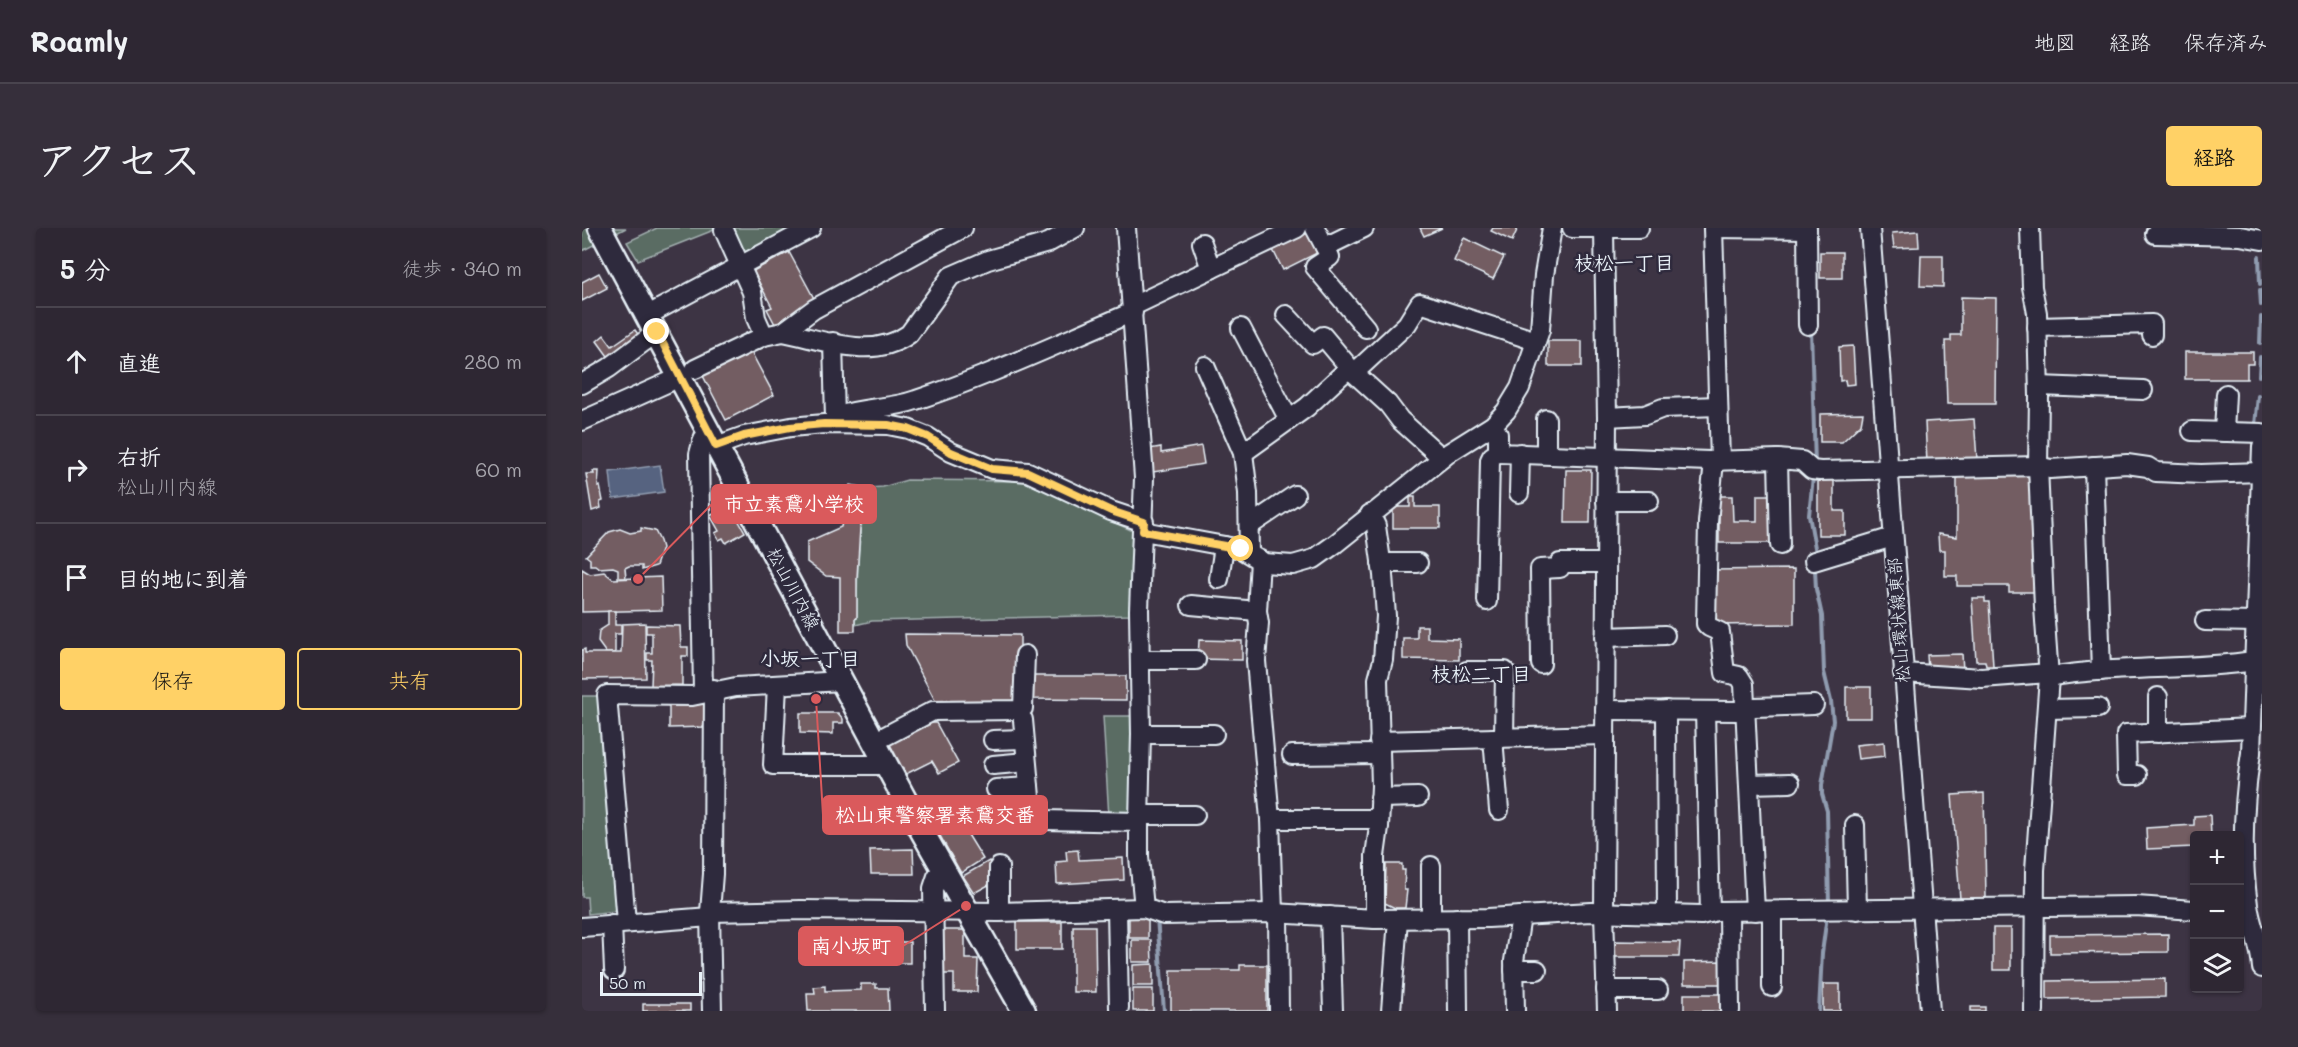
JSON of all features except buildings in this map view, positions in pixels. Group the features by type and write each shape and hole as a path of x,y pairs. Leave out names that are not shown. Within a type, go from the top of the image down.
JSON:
{"main road":[{"name":"松山川内線","path":"600,228 919,826 1024,1011"}],"street":[{"path":"582,384 609,368 653,324 741,265 811,228"},
{"path":"783,332 814,309 963,228"},
{"path":"694,369 764,336 783,332 870,349 882,347 900,340 918,323 951,276 988,260 1048,243 1075,228"},
{"path":"1126,228 1144,478 1144,526 1139,610 1141,735 1139,856 1144,908"},
{"path":"835,421 841,415 893,407 916,400 998,370 1133,309 1297,228"},
{"path":"1315,228 1330,257 1315,267 1366,328"},
{"path":"1325,247 1364,228"},
{"path":"712,1011 708,691 699,454 703,439 744,436 835,421 908,429 992,469 1028,472 1144,526 1224,546 1255,556 1264,563 1293,565 1314,559 1442,458 1493,425 1506,411 1520,388 1540,330 1544,275 1552,228"},
{"path":"1572,228 1604,230 1639,228"},
{"path":"1772,987 1749,784 1743,679 1725,673 1720,632 1706,624 1708,522 1717,461 1718,406 1713,228 1807,228 1808,325"},
{"name":"松山環状線東部","path":"1870,228 1930,1011"},
{"path":"2030,228 2032,287 2037,327 2038,466 2049,675 2036,870 2034,1011"},
{"path":"724,230 752,292 756,318 764,336"},
{"path":"1604,230 1607,417 1604,912 1607,1011"},
{"path":"2163,239 2240,236 2262,240"},
{"path":"1202,243 1211,269"},
{"path":"1243,453 1352,371 1407,324 1420,303 1536,341"},
{"path":"1286,315 1313,344 1323,336 1352,371 1388,404 1400,420 1442,458"},
{"path":"2037,327 2152,324 2152,335"},
{"path":"1241,328 1289,420"},
{"path":"833,342 835,421"},
{"path":"1204,366 1243,453 1248,493 1248,526 1255,556 1259,623 1256,661 1270,819 1279,1011"},
{"path":"582,421 669,382"},
{"path":"2039,386 2143,390"},
{"path":"2224,432 2226,394"},
{"path":"1607,417 1645,415 1663,408 1718,406"},
{"path":"1546,419 1546,454"},
{"path":"1493,425 1498,434 1498,453"},
{"path":"2192,430 2262,433"},
{"path":"2262,446 2258,615 2254,661 2255,740 2246,790 2243,838 2249,903 2262,968"},
{"path":"1487,601 1490,460 1498,453 1717,461 1778,459 1802,461 1812,470 1820,471 2038,466 2050,469 2127,464 2148,467 2156,472 2201,474 2261,467"},
{"path":"1519,493 1520,453"},
{"path":"1778,459 1780,545"},
{"path":"2094,466 2101,670"},
{"path":"1248,526 1294,495"},
{"path":"1606,501 1649,501"},
{"path":"1370,514 1376,526 1386,616 1383,660 1378,679 1380,798 1375,856 1375,919"},
{"path":"1814,561 1893,537"},
{"path":"1219,579 1224,546"},
{"path":"1541,664 1540,569 1560,568 1560,562 1606,562"},
{"path":"1381,563 1418,563"},
{"path":"1191,605 1257,611"},
{"path":"2205,621 2258,615"},
{"path":"1605,637 1665,635"},
{"path":"874,742 933,711 1018,710 1023,708 1025,705 1025,655"},
{"path":"1140,660 1196,660"},
{"path":"1903,673 1982,678 2101,670 2219,666 2254,661"},
{"path":"1467,671 1506,671 1498,738 1499,810"},
{"path":"614,970 619,923 607,695 692,696 708,691 842,681"},
{"path":"777,685 773,765 886,765"},
{"path":"2158,697 2158,733"},
{"path":"1605,710 1739,711 1814,705"},
{"path":"2048,709 2098,708"},
{"path":"1666,710 1667,914"},
{"path":"1705,711 1710,913"},
{"path":"1023,720 1032,819"},
{"path":"2137,775 2127,775 2126,735 2158,733 2255,740"},
{"path":"1141,735 1214,734"},
{"path":"1292,755 1498,738 1604,735"},
{"path":"993,740 1023,739"},
{"path":"993,765 1026,762"},
{"path":"1749,784 1790,783"},
{"path":"996,789 1029,787"},
{"path":"1380,798 1418,797"},
{"path":"919,826 942,814 993,819 1139,819 1195,815"},
{"path":"1270,819 1379,819"},
{"path":"1856,825 1857,910"},
{"path":"1431,866 1431,919"},
{"path":"999,867 999,912"},
{"path":"935,1011 933,911 935,880 945,871"},
{"path":"582,927 710,914 801,910 999,912 1144,908 1164,915 1276,913 1375,919 1431,919 1604,912 1701,915 1729,911 1923,910 2035,906 2136,906 2190,910"},
{"path":"1117,909 1119,1008"},
{"path":"1729,911 1730,1011"},
{"path":"1330,916 1333,1011"},
{"path":"1515,1011 1514,970 1521,916"},
{"path":"1457,918 1458,1011"},
{"path":"1391,1011 1398,919"},
{"path":"1514,970 1537,970"},
{"path":"1606,990 1658,990"}],"green space":[{"path":"582,228 626,228 582,251"},
{"path":"657,228 719,228 638,260 627,242"},
{"path":"727,228 796,228 739,258"},
{"path":"907,480 1023,481 1133,531 1130,615 872,621 855,625 860,536 868,488 883,487"},
{"path":"582,696 599,696 616,911 588,914 587,897 582,897"},
{"path":"1103,716 1137,716 1136,814 1109,818"}],"water":[{"path":"660,465 664,492 613,499 610,472"}],"waterway":[{"path":"2259,257 2260,284"},
{"path":"2260,290 2261,305"},
{"path":"2260,343 2261,317"},
{"path":"1811,329 1815,465"},
{"path":"2259,376 2260,357"},
{"path":"2255,425 2258,396"},
{"path":"1813,477 1809,515 1816,553"},
{"path":"1815,569 1816,589 1822,616 1824,672 1833,721 1822,785 1827,811 1829,905"},
{"path":"1819,1011 1822,953 1827,916"},
{"path":"1157,917 1164,1011"}],"place":[{"name":"市立素鵞小学校","path":"638,579"},
{"name":"松山東警察署素鵞交番","path":"816,699"},
{"name":"南小坂町","path":"966,906"}],"district":[{"name":"枝松一丁目","path":"1624,263"},
{"name":"小坂一丁目","path":"810,659"},
{"name":"枝松二丁目","path":"1481,674"}],"route":[{"path":"657,332 716,446 744,436 790,427 824,424 888,425 908,429 928,437 951,452 992,469 1028,472 1111,511 1144,522 1143,531 1241,549"}]}
